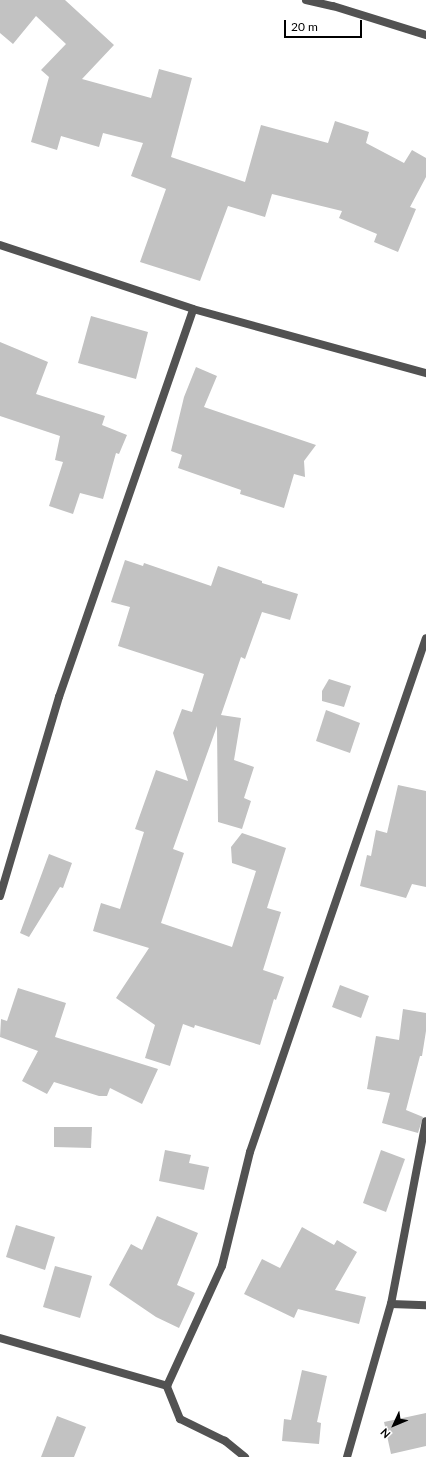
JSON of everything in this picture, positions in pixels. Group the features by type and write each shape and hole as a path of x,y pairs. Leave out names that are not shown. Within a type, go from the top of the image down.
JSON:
{"street":[{"path":"306,0 333,6 426,35"},
{"path":"0,245 193,309 426,373"},
{"path":"0,896 59,697 193,309"},
{"path":"245,1457 225,1441 180,1419 167,1386 222,1266 250,1152 426,638"},
{"path":"347,1457 390,1304 426,1121"},
{"path":"390,1304 426,1305"},
{"path":"0,1338 167,1386"}],"building":[{"path":"0,0 65,0 114,45 82,79 151,98 159,69 192,78 171,157 245,182 261,125 328,143 335,121 369,132 366,143 404,163 412,150 426,158 426,177 410,207 416,209 398,252 374,242 377,234 339,218 342,211 272,194 265,217 228,206 200,281 140,262 166,189 131,176 143,143 103,133 99,147 61,136 57,150 31,142 49,77 41,70 66,44 36,16 13,44 0,33"},
{"path":"91,316 148,332 136,379 78,363"},
{"path":"0,342 48,362 36,394 105,416 102,425 127,435 119,454 116,453 103,499 80,493 73,514 49,506 63,462 55,460 60,436 0,416"},
{"path":"196,367 217,376 204,407 316,445 304,461 305,477 294,474 284,508 240,494 241,490 178,468 182,455 171,451 184,397"},
{"path":"125,560 143,566 144,563 211,586 218,566 262,581 262,583 298,594 290,620 262,612 245,659 241,657 221,715 241,718 234,760 254,767 244,798 251,801 242,829 218,822 217,726 173,849 184,853 161,923 232,947 256,871 232,863 231,847 242,833 286,848 267,908 281,912 263,970 284,977 276,1000 274,999 260,1045 195,1025 194,1028 183,1024 170,1066 145,1058 155,1025 116,998 149,948 93,931 101,903 120,909 144,832 135,829 156,770 188,781 173,733 182,709 192,712 204,674 118,646 130,607 111,602"},
{"path":"329,679 351,686 344,707 322,701 322,691"},
{"path":"326,710 360,723 350,753 316,741"},
{"path":"398,785 426,791 426,887 412,884 406,898 360,886 367,855 371,856 376,830 387,833"},
{"path":"49,854 72,863 63,888 60,887 29,937 20,933"},
{"path":"340,985 369,996 361,1018 332,1007"},
{"path":"18,988 66,1003 55,1037 158,1069 142,1104 110,1088 107,1096 99,1096 54,1082 47,1094 22,1081 38,1051 0,1037 1,1019 7,1021"},
{"path":"403,1009 426,1013 426,1031 422,1056 420,1056 406,1110 423,1117 418,1133 382,1123 390,1093 367,1089 376,1036 399,1040"},
{"path":"54,1127 92,1127 91,1148 54,1147"},
{"path":"165,1150 191,1155 189,1163 209,1167 204,1190 159,1181"},
{"path":"381,1150 405,1159 386,1212 363,1203"},
{"path":"157,1216 198,1233 177,1285 195,1293 179,1328 156,1317 109,1285 131,1244 142,1250"},
{"path":"16,1225 55,1237 45,1270 6,1257"},
{"path":"302,1227 334,1245 337,1240 357,1252 335,1290 366,1297 359,1324 298,1309 294,1318 244,1294 262,1259 280,1268"},
{"path":"55,1266 92,1276 80,1318 43,1307"},
{"path":"302,1370 327,1376 317,1422 321,1423 319,1444 282,1441 284,1419 291,1420"},
{"path":"426,1413 426,1446 391,1454 384,1422"},
{"path":"57,1416 86,1427 74,1457 41,1457"}]}
